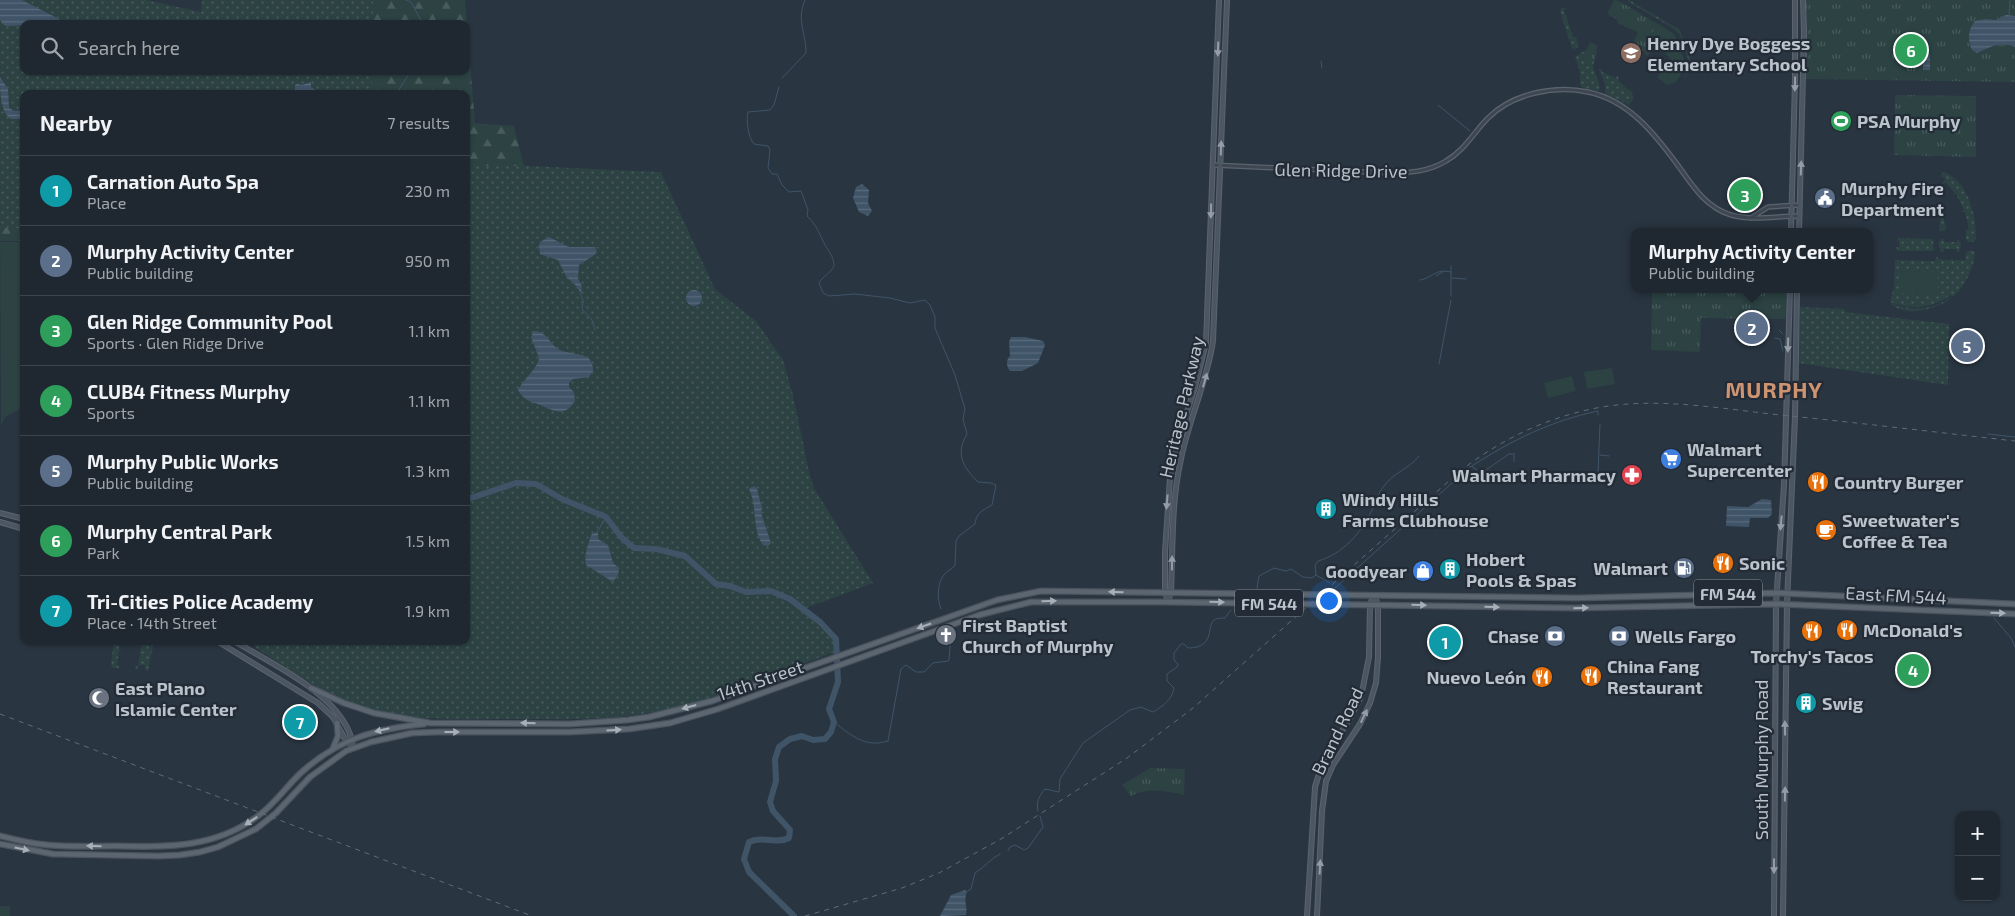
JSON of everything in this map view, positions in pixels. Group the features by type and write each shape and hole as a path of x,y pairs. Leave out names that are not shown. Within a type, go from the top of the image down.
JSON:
{"main road":[{"name":"Heritage Parkway","path":"1168,602 1165,592 1166,521 1170,477 1176,446 1195,387 1206,343 1219,0"},
{"name":"Heritage Parkway","path":"1168,602 1171,592 1173,521 1180,462 1188,430 1208,370 1213,341 1227,0"},
{"path":"1791,228 1795,82 1794,0"},
{"path":"1799,228 1804,33 1803,0"},
{"name":"South Murphy Road","path":"1774,916 1776,604 1784,495 1790,293"},
{"name":"South Murphy Road","path":"1783,916 1787,594 1792,495 1797,293"},
{"path":"1784,495 1792,495"},
{"path":"0,513 20,519"},
{"path":"1166,521 1173,521"},
{"path":"0,522 20,528"},
{"name":"14th Street","path":"430,723 570,724 649,717 687,708 735,693 997,600 1029,592 1171,592"},
{"name":"FM 544","path":"1171,592 1532,597 1787,594"},
{"name":"East FM 544","path":"1787,594 2015,604"},
{"name":"Brand Road","path":"1307,916 1315,787 1323,761 1358,705 1369,657 1370,604 1374,595"},
{"name":"Brand Road","path":"1317,916 1322,811 1326,781 1333,765 1360,724 1370,703 1376,683 1378,604 1374,595"},
{"path":"1470,596 1470,606"},
{"path":"1532,597 1532,607"},
{"path":"1639,597 1639,606"},
{"path":"1865,607 1866,597"},
{"name":"14th Street","path":"0,844 53,854 180,856 200,852 218,847 256,829 276,814 310,777 352,747 380,739 437,732 570,732 651,726 694,717 854,662 979,615 1031,602 1168,602"},
{"name":"FM 544","path":"1168,602 1532,607 1776,604"},
{"name":"East FM 544","path":"1776,604 2015,614"},
{"path":"224,645 318,703 329,712 337,723 346,742 352,747"},
{"path":"240,645 311,688 344,703 374,713 430,723"},
{"path":"1776,653 1786,653"},
{"path":"1369,657 1378,657"},
{"path":"258,666 263,659"},
{"path":"311,688 335,710 352,739 352,747"},
{"path":"1776,692 1785,692"},
{"path":"332,749 338,736 337,723"},
{"path":"0,836 48,845 170,847 195,844 238,829 257,817 279,799 302,772 332,749 352,739 385,729 430,723"},
{"path":"570,724 570,732"},
{"path":"302,772 310,777"}],"street":[{"name":"Glen Ridge Drive","path":"1213,165 1412,173 1448,161 1465,145 1488,118 1510,103 1528,95 1548,90 1581,91 1600,96 1628,110 1649,130 1703,199 1712,205 1732,215 1750,218 1799,216"},
{"path":"1750,218 1768,207 1800,205"}],"green space":[{"path":"0,0 146,0 201,12 202,0 373,0 373,20 20,20 20,75 372,75 372,90 20,90 20,228 0,228"},
{"path":"373,0 465,0 467,20 373,20"},
{"path":"1614,0 1621,2 1674,34 1686,66 1676,82 1667,85 1657,77 1673,61 1658,46 1647,56 1642,50 1642,46 1640,45 1639,48 1632,46 1638,32 1617,23 1618,20 1607,14"},
{"path":"1629,0 1680,30 1693,67 1683,79 1690,65 1680,35 1674,29 1627,1"},
{"path":"1806,0 2015,0 2015,82 1806,79"},
{"path":"1561,8 1567,8 1564,10 1573,37 1576,37 1579,46 1575,49 1572,48 1560,12"},
{"path":"1657,23 1673,33 1666,43 1652,34"},
{"path":"1590,42 1597,45 1596,53 1594,60 1587,66 1582,58"},
{"path":"1587,49 1582,58 1587,66 1592,62 1598,49 1593,67 1600,86 1599,91 1583,88 1580,85 1580,73 1575,57"},
{"path":"470,62 475,123 514,126 524,166 470,166 470,90 372,90 372,75 470,75"},
{"path":"1599,69 1616,78 1617,76 1619,77 1618,80 1628,90 1630,89 1634,98 1629,105 1605,94 1605,85"},
{"path":"1895,95 1976,96 1976,157 1894,155"},
{"path":"470,163 661,172 715,289 756,321 783,360 814,488 873,583 801,610 834,638 835,652 716,696 642,714 588,719 462,719 391,714 356,704 316,686 255,647 255,645 470,645"},
{"path":"1944,172 1952,176 1959,183 1969,200 1975,220 1976,239 1974,242 1966,240 1966,230 1969,229 1965,212 1962,212 1964,210 1956,194 1952,195 1955,193 1946,183 1943,184 1945,178 1940,176"},
{"path":"1760,180 1759,207 1740,203 1726,207 1735,188"},
{"path":"1941,209 1946,227 1945,231 1939,231"},
{"path":"0,228 20,228 20,241 0,241"},
{"path":"1898,238 1933,239 1934,251 1897,251 1896,247 1899,248 1899,240 1896,242"},
{"path":"1944,239 1944,242 1957,242 1957,239 1959,240 1961,243 1960,251 1957,252 1957,249 1944,249 1943,252 1940,251 1938,243"},
{"path":"0,242 20,242 20,409 5,417 1,426"},
{"path":"1971,250 1975,252 1975,255 1970,273 1953,297 1951,295 1944,300 1921,307 1898,305 1890,302 1894,287 1895,260 1935,261 1937,256 1938,259 1951,260 1952,257 1953,260 1965,260 1966,252"},
{"path":"1900,271 1938,272 1938,294 1900,293"},
{"path":"1652,293 1787,293 1786,319 1701,318 1700,352 1651,350"},
{"path":"1951,297 1944,303 1920,311 1896,308 1890,303 1898,306 1921,308 1936,305"},
{"path":"1800,307 1845,309 1845,312 1949,324 1948,385 1798,363"},
{"path":"1612,368 1615,384 1587,389 1584,372"},
{"path":"1572,376 1576,391 1548,398 1544,383"},
{"path":"114,645 120,645 119,649 122,650 119,651 117,665 120,666 119,668 113,668 111,665"},
{"path":"141,645 153,645 148,671 146,671 144,665 138,666"},
{"path":"1150,768 1185,769 1184,795 1164,791 1144,791 1131,796 1122,785"},
{"path":"0,906 10,906 10,916 0,916"}],"water":[{"path":"0,0 22,0 60,20 20,20 20,25 5,26 0,20"},
{"path":"2006,15 2015,16 2015,47 2000,45 1977,53 1972,50 1969,35 1975,21 1985,19 1996,20"},
{"path":"1923,55 1930,55 1930,70 1923,70"},
{"path":"0,77 8,89 9,108 14,111 20,110 20,119 11,119 7,116 1,101"},
{"path":"311,82 311,87 316,90 295,90 295,85"},
{"path":"862,184 869,190 868,203 872,211 868,216 859,212 853,198 856,187"},
{"path":"549,237 569,247 595,247 597,252 579,265 578,279 582,286 581,293 573,282 567,278 558,260 540,254 540,242"},
{"path":"694,290 700,292 702,298 700,304 694,306 688,304 686,298 688,292"},
{"path":"534,331 542,333 560,350 586,357 592,364 593,371 589,377 573,379 569,383 569,387 574,392 575,401 567,410 559,412 530,401 522,396 518,390 538,362 539,358 531,337"},
{"path":"1011,337 1025,337 1043,341 1045,345 1038,363 1022,371 1010,371 1007,363 1010,356 1009,342"},
{"path":"754,486 757,489 762,508 761,513 771,543 768,546 763,545 757,532 752,496 749,489"},
{"path":"1762,499 1771,500 1772,514 1768,518 1750,518 1749,527 1726,526 1727,506 1748,507"},
{"path":"598,531 598,539 608,545 613,563 619,568 618,575 613,582 586,565 586,553 591,535"},
{"path":"965,890 967,892 965,898 966,915 940,916 951,895"}],"waterway":[{"path":"406,0 411,2 421,20"},
{"path":"782,78 806,53 801,20 802,7 805,0"},
{"path":"2009,15 2010,0"},
{"path":"1321,61 1322,68"},
{"path":"399,90 408,75"},
{"path":"779,87 774,105 770,110 748,112 747,124 754,144 768,146 770,150 768,168 772,174 777,174 782,185 789,192 801,191 808,210 807,216 832,256 834,266 819,283 823,293 829,296 855,294 890,298 910,303 925,300 930,305 935,317 935,328 955,375 965,409 963,419 967,434 963,441 962,460 968,471 978,482 996,485 992,505 980,512 975,524 959,536 956,541 955,565 944,574 939,588 938,597 941,609"},
{"path":"1438,105 1470,131"},
{"path":"1451,266 1451,296"},
{"path":"1420,280 1443,271"},
{"path":"1436,276 1444,271 1451,272"},
{"path":"1452,278 1466,279"},
{"path":"580,293 583,300 582,309 592,320 595,330"},
{"path":"1439,364 1451,300"},
{"path":"1779,330 1783,334"},
{"path":"1775,338 1780,339 1783,351"},
{"path":"1472,466 1532,432 1581,415 1598,411 1598,415"},
{"path":"1598,473 1600,424"},
{"path":"1988,434 2015,437"},
{"path":"1483,472 1509,454 1515,454"},
{"path":"1514,455 1514,462"},
{"path":"1600,455 1609,456"},
{"path":"1257,588 1259,576 1274,568 1286,571 1291,569 1303,577 1312,578 1316,575 1315,565 1318,561 1343,548 1357,534 1368,519 1384,486 1419,456"},
{"path":"1335,588 1471,466 1477,470"},
{"path":"470,498 516,483 536,484 562,499 606,517 622,538 634,548 656,549 685,556 716,584 730,586 746,592 771,591 790,599 820,622 836,639 838,682 829,709 834,722 831,732 825,739 813,740 802,736 790,739 779,747 775,759 776,781 770,802 773,811 790,830 789,838 779,841 760,839 749,842 744,859 749,872 794,916"},
{"path":"598,531 606,517"},
{"path":"1316,575 1330,583"},
{"path":"1038,811 1038,799 1045,789 1059,792 1060,779 1083,743 1130,710 1141,707 1153,712 1166,702 1174,688 1167,681 1167,674 1177,667 1178,664 1174,660 1174,653 1181,644 1188,648 1204,644 1208,638 1213,621 1225,618 1231,610"},
{"path":"1994,618 2011,638 2015,647"},
{"path":"834,722 853,736 866,742 880,743 888,741 901,669 906,665 916,672 924,672 933,663 948,661 951,636"},
{"path":"1008,851 1010,847 1015,845 1024,850 1028,848 1043,827 1040,816"},
{"path":"966,892 971,889 975,873 1000,854"}],"railway":[{"path":"805,916 902,888 939,873 1001,839 1127,758 1193,708 1459,472 1504,442 1552,420 1587,410 1610,406 1656,403 1679,404 2015,441"},
{"path":"0,714 532,916"}],"place":[{"name":"Murphy Central Park","path":"1911,50"},
{"name":"Henry Dye Boggess Elementary School","path":"1631,53"},
{"name":"PSA Murphy","path":"1841,121"},
{"name":"Glen Ridge Community Pool","path":"1745,195"},
{"name":"Murphy Fire Department","path":"1825,198"},
{"name":"Murphy Activity Center","path":"1752,328"},
{"name":"Murphy Public Works","path":"1967,346"},
{"name":"Walmart Supercenter","path":"1671,459"},
{"name":"Walmart Pharmacy","path":"1632,475"},
{"name":"Country Burger","path":"1818,482"},
{"name":"Windy Hills Farms Clubhouse","path":"1326,509"},
{"name":"Sweetwater's Coffee & Tea","path":"1826,530"},
{"name":"Sonic","path":"1723,563"},
{"name":"Walmart","path":"1684,568"},
{"name":"Hobert Pools & Spas","path":"1450,569"},
{"name":"Goodyear","path":"1423,571"},
{"name":"McDonald's","path":"1847,630"},
{"name":"Torchy's Tacos","path":"1812,631"},
{"name":"First Baptist Church of Murphy","path":"946,635"},
{"name":"Chase","path":"1555,636"},
{"name":"Wells Fargo","path":"1619,636"},
{"name":"Carnation Auto Spa","path":"1445,642"},
{"name":"CLUB4 Fitness Murphy","path":"1913,670"},
{"name":"China Fang Restaurant","path":"1591,676"},
{"name":"Nuevo León","path":"1542,677"},
{"name":"East Plano Islamic Center","path":"99,698"},
{"name":"Swig","path":"1806,703"},
{"name":"Tri-Cities Police Academy","path":"300,722"}],"district":[{"name":"MURPHY","path":"1774,389"}]}
